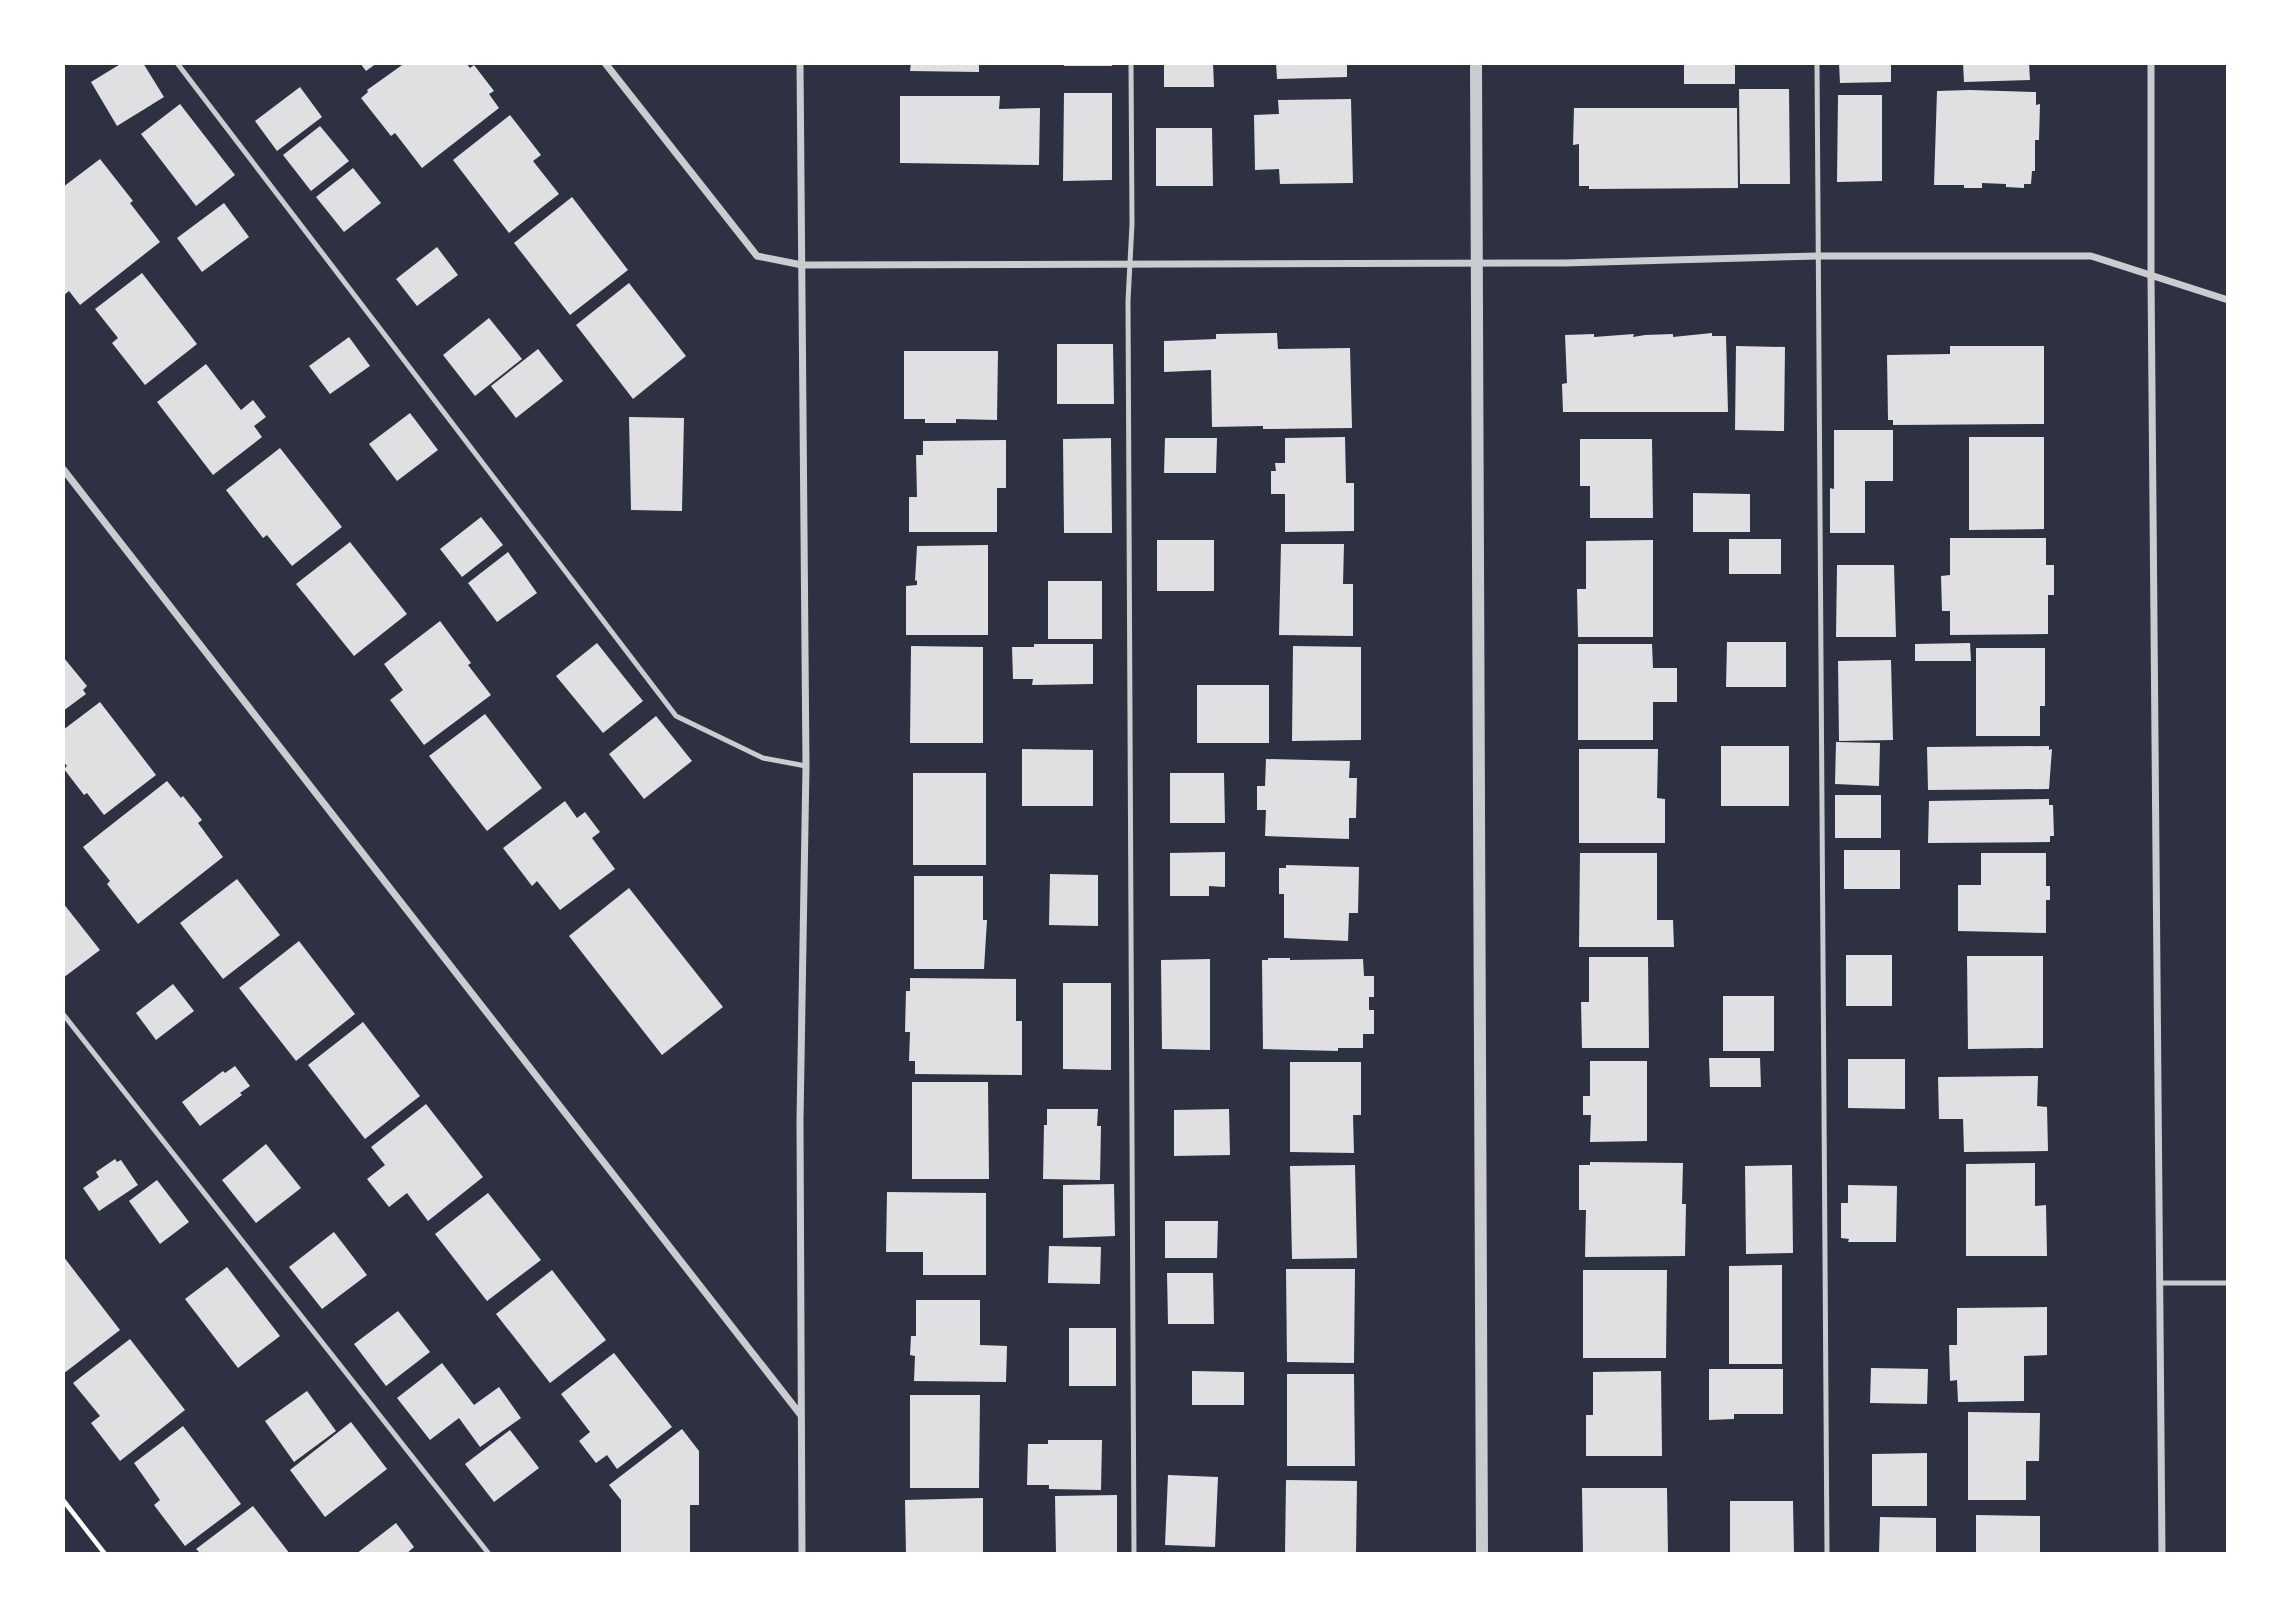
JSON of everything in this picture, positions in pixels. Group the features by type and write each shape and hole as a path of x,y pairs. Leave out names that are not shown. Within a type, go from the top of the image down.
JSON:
{"street":[{"path":"605,63 757,256 802,265 1564,263 1817,256 2091,257 2228,300"},
{"path":"800,63 806,766 800,1120 802,1554"},
{"path":"1476,63 1482,1554"},
{"path":"2151,63 2162,1554"},
{"path":"63,469 800,1414"}],"lane":[{"path":"177,63 676,716 763,758 806,766"},
{"path":"1131,63 1128,329 1134,1554"},
{"path":"1817,63 1827,1554"},
{"path":"63,1014 489,1554"},
{"path":"2160,1283 2228,1283"}],"path":[{"path":"63,1500 105,1554"}],"building":[{"path":"122,63 143,63 164,97 117,126 91,82"},
{"path":"360,63 377,63 366,71"},
{"path":"405,63 466,63 470,68 474,65 494,91 489,94 499,108 422,168 395,133 391,136 361,98 367,90"},
{"path":"911,63 979,63 979,72 910,71"},
{"path":"1064,63 1112,63 1112,66 1064,66"},
{"path":"1164,63 1213,63 1214,87 1164,87"},
{"path":"1276,63 1347,63 1347,77 1277,79"},
{"path":"1684,63 1735,63 1735,84 1684,84"},
{"path":"1839,63 1891,63 1891,82 1840,83"},
{"path":"1963,63 2029,63 2030,80 1964,82"},
{"path":"300,87 322,117 277,151 255,121"},
{"path":"1739,89 1789,89 1790,184 1740,184"},
{"path":"1937,91 2036,92 2036,105 2040,104 2039,140 2035,140 2035,171 2032,171 2031,184 2024,184 2024,188 1982,183 1982,188 1934,185"},
{"path":"1064,93 1112,93 1112,180 1063,181"},
{"path":"1838,95 1882,95 1882,181 1837,182"},
{"path":"900,96 1000,96 999,109 1040,108 1039,165 900,163"},
{"path":"1351,99 1353,183 1280,184 1279,169 1255,170 1254,115 1279,114 1278,100"},
{"path":"180,104 235,175 196,206 141,134"},
{"path":"1574,108 1737,108 1738,188 1589,189 1589,186 1579,186 1579,144 1573,145"},
{"path":"510,115 541,155 533,161 559,194 509,233 453,160"},
{"path":"320,126 349,161 311,191 283,155"},
{"path":"1156,128 1212,128 1213,186 1156,186"},
{"path":"100,159 133,201 130,203 160,242 80,305 69,291 63,296 63,187"},
{"path":"353,168 381,203 344,232 316,197"},
{"path":"572,197 628,270 570,315 514,243"},
{"path":"224,203 249,237 202,272 177,238"},
{"path":"437,247 458,275 417,306 396,279"},
{"path":"142,273 197,344 145,385 112,343 118,338 95,309"},
{"path":"629,283 686,356 633,399 576,325"},
{"path":"489,318 522,359 475,396 443,355"},
{"path":"1277,333 1278,349 1350,348 1352,428 1212,427 1211,370 1164,372 1164,341 1216,339 1216,334"},
{"path":"1712,333 1712,336 1726,336 1728,412 1563,412 1562,384 1567,383 1565,335 1594,334 1594,337 1634,334 1633,337 1673,334 1673,337"},
{"path":"349,337 370,366 330,394 309,366"},
{"path":"1057,344 1113,344 1114,404 1057,404"},
{"path":"1736,346 1785,347 1784,431 1735,430"},
{"path":"1950,346 2044,346 2044,424 1893,425 1893,420 1888,420 1887,355 1950,354"},
{"path":"538,349 563,381 516,418 491,386"},
{"path":"904,351 998,351 997,420 956,419 956,423 925,423 925,419 904,419"},
{"path":"206,364 241,410 253,400 266,417 254,426 262,437 213,475 157,402"},
{"path":"410,413 438,450 397,481 369,444"},
{"path":"629,417 684,418 682,511 631,510"},
{"path":"1834,430 1893,430 1893,481 1865,481 1865,533 1830,533 1830,488 1834,489"},
{"path":"1345,437 1346,483 1354,483 1354,531 1285,532 1285,494 1271,494 1271,471 1276,471 1275,463 1285,463 1285,438"},
{"path":"1969,437 2044,437 2044,529 1969,530"},
{"path":"1111,438 1112,533 1064,533 1063,439"},
{"path":"1165,438 1217,438 1216,473 1164,473"},
{"path":"1580,439 1652,439 1653,518 1590,518 1590,486 1580,486"},
{"path":"1006,440 1006,488 997,488 997,532 909,532 909,497 917,497 916,455 923,455 923,441"},
{"path":"280,448 342,527 292,566 267,535 263,538 226,490"},
{"path":"1693,493 1750,494 1750,532 1693,532"},
{"path":"481,517 503,545 462,577 440,549"},
{"path":"1950,538 2046,538 2046,565 2054,565 2054,595 2048,595 2048,634 1950,635 1950,611 1942,611 1941,576 1950,575"},
{"path":"1729,539 1781,539 1781,574 1729,574"},
{"path":"1157,540 1214,540 1214,591 1157,591"},
{"path":"1653,540 1653,637 1578,637 1577,589 1586,589 1586,541"},
{"path":"350,542 407,614 354,656 296,584"},
{"path":"1281,544 1344,544 1343,584 1353,584 1353,636 1279,635"},
{"path":"988,545 988,635 906,635 906,586 917,585 917,546"},
{"path":"508,552 537,593 497,622 468,583"},
{"path":"1837,565 1894,565 1896,637 1836,637"},
{"path":"1048,581 1102,581 1102,639 1048,639"},
{"path":"440,621 491,695 424,745 390,700 403,690 384,664"},
{"path":"1727,642 1786,642 1786,687 1726,687"},
{"path":"597,643 643,701 603,733 556,676"},
{"path":"1970,643 1971,661 1915,661 1915,644"},
{"path":"1034,644 1093,644 1093,684 1032,685 1033,679 1013,679 1012,647 1034,647"},
{"path":"1578,644 1652,644 1653,668 1677,668 1677,702 1653,702 1653,740 1578,740"},
{"path":"911,646 983,647 983,743 910,743"},
{"path":"1293,646 1361,647 1361,740 1292,741"},
{"path":"1976,648 2045,648 2045,706 2040,706 2040,736 1976,736"},
{"path":"64,658 87,686 83,690 86,694 63,711"},
{"path":"1891,660 1893,740 1839,741 1838,661"},
{"path":"1197,685 1269,685 1269,743 1197,743"},
{"path":"100,702 156,775 104,815 64,769 67,766 63,761 63,730"},
{"path":"485,714 542,788 487,831 429,756"},
{"path":"656,716 692,761 644,799 609,754"},
{"path":"1836,742 1880,743 1879,786 1835,784"},
{"path":"1721,746 1789,746 1789,806 1721,806"},
{"path":"2049,746 2049,750 2052,749 2049,789 1928,790 1927,747"},
{"path":"1022,749 1093,750 1093,806 1022,806"},
{"path":"1579,749 1658,749 1657,798 1665,799 1665,843 1579,843"},
{"path":"1266,759 1350,761 1349,778 1357,778 1356,818 1349,818 1349,839 1265,836 1266,810 1257,810 1257,786 1265,786"},
{"path":"913,773 986,773 986,865 913,865"},
{"path":"1170,773 1224,773 1225,823 1170,823"},
{"path":"167,781 202,820 198,823 223,857 138,924 107,884 110,881 83,847"},
{"path":"1835,795 1881,795 1881,838 1835,838"},
{"path":"2049,799 2049,805 2053,805 2054,836 2050,836 2050,842 1928,843 1929,801"},
{"path":"565,801 577,818 585,812 600,832 592,838 615,869 560,910 537,881 532,886 503,848"},
{"path":"1844,850 1900,850 1900,889 1844,889"},
{"path":"1225,852 1225,887 1209,886 1209,896 1170,896 1170,853"},
{"path":"1580,853 1657,853 1657,920 1673,920 1674,947 1579,947"},
{"path":"1981,853 2046,853 2046,886 2050,886 2050,900 2046,900 2046,933 1958,931 1958,885 1981,885"},
{"path":"1286,865 1359,867 1358,913 1349,913 1348,941 1284,938 1284,894 1279,894 1279,868 1286,868"},
{"path":"1050,874 1098,875 1098,926 1049,925"},
{"path":"914,876 983,876 983,920 987,920 984,969 914,969"},
{"path":"237,879 280,935 223,979 180,923"},
{"path":"629,888 723,1007 662,1055 569,936"},
{"path":"63,903 100,950 63,978"},
{"path":"299,941 355,1014 296,1061 239,988"},
{"path":"1846,955 1892,955 1892,1006 1846,1006"},
{"path":"1967,956 2043,956 2043,1048 1968,1049"},
{"path":"1589,957 1648,957 1649,1048 1582,1048 1581,1002 1589,1002"},
{"path":"1210,959 1210,1050 1162,1049 1161,960"},
{"path":"1363,959 1364,976 1374,976 1374,997 1369,997 1369,1010 1374,1010 1374,1034 1363,1034 1363,1048 1338,1048 1338,1051 1263,1049 1262,960"},
{"path":"910,978 1016,979 1016,1021 1022,1021 1022,1075 915,1074 915,1061 909,1061 910,1032 905,1032 906,991 910,991"},
{"path":"1063,983 1111,983 1111,1070 1063,1069"},
{"path":"173,984 194,1011 156,1040 136,1013"},
{"path":"1723,996 1774,996 1774,1051 1723,1051"},
{"path":"363,1022 420,1096 365,1139 308,1065"},
{"path":"1709,1058 1760,1058 1761,1087 1710,1087"},
{"path":"1848,1059 1905,1059 1905,1109 1848,1108"},
{"path":"1590,1061 1647,1061 1647,1141 1590,1142 1591,1115 1583,1115 1583,1096 1590,1096"},
{"path":"1290,1062 1361,1062 1361,1115 1353,1115 1354,1153 1290,1152"},
{"path":"235,1066 250,1086 200,1126 182,1102 223,1071 225,1073"},
{"path":"2038,1076 2037,1106 2047,1107 2048,1151 1964,1152 1963,1119 1939,1119 1938,1077"},
{"path":"912,1082 988,1082 989,1179 912,1179"},
{"path":"426,1104 483,1177 428,1221 407,1193 389,1207 367,1179 385,1165 371,1147"},
{"path":"1047,1109 1098,1109 1097,1126 1101,1126 1100,1180 1043,1179"},
{"path":"1229,1109 1230,1155 1174,1156 1174,1110"},
{"path":"266,1144 301,1188 256,1223 222,1180"},
{"path":"115,1159 117,1162 121,1160 138,1185 99,1211 83,1188 99,1177 96,1172"},
{"path":"1590,1162 1683,1163 1682,1204 1686,1204 1685,1256 1585,1257 1586,1210 1579,1210 1579,1165 1590,1165"},
{"path":"2035,1163 2035,1206 2046,1205 2047,1256 1966,1256 1966,1164"},
{"path":"1355,1165 1357,1258 1292,1259 1290,1166"},
{"path":"1792,1165 1793,1253 1746,1254 1745,1166"},
{"path":"157,1180 189,1222 160,1244 129,1201"},
{"path":"1114,1184 1115,1236 1063,1238 1063,1185"},
{"path":"1848,1185 1897,1186 1896,1242 1848,1242 1849,1239 1841,1238 1841,1203 1848,1203"},
{"path":"887,1192 986,1193 986,1275 923,1275 923,1252 886,1252"},
{"path":"488,1193 541,1260 487,1301 435,1234"},
{"path":"1165,1221 1218,1221 1217,1258 1165,1258"},
{"path":"334,1232 367,1275 322,1309 289,1267"},
{"path":"1049,1246 1101,1247 1100,1284 1048,1283"},
{"path":"63,1256 120,1330 63,1374"},
{"path":"1782,1265 1782,1364 1729,1364 1729,1266"},
{"path":"227,1267 280,1336 238,1368 185,1299"},
{"path":"1286,1269 1355,1269 1354,1363 1287,1362"},
{"path":"552,1270 606,1340 550,1383 496,1314"},
{"path":"1583,1270 1667,1270 1666,1358 1583,1358"},
{"path":"1167,1273 1213,1273 1214,1324 1168,1324"},
{"path":"916,1300 980,1300 980,1345 1007,1346 1006,1382 914,1381 915,1356 910,1355 911,1336 916,1336"},
{"path":"2047,1307 2047,1355 2024,1356 2024,1401 1958,1402 1957,1380 1950,1381 1949,1345 1957,1345 1957,1308"},
{"path":"398,1311 430,1352 386,1386 354,1344"},
{"path":"1069,1328 1116,1328 1116,1386 1069,1386"},
{"path":"130,1339 185,1410 120,1461 91,1423 100,1416 73,1383"},
{"path":"614,1353 672,1427 617,1469 607,1455 596,1463 579,1441 590,1432 561,1394"},
{"path":"442,1363 474,1405 499,1387 521,1418 480,1447 459,1418 430,1440 397,1398"},
{"path":"1871,1368 1928,1369 1927,1404 1870,1403"},
{"path":"1709,1369 1783,1369 1783,1414 1734,1414 1734,1419 1709,1420"},
{"path":"1192,1371 1244,1372 1244,1405 1192,1405"},
{"path":"1661,1371 1662,1456 1586,1456 1586,1415 1593,1415 1593,1372"},
{"path":"1287,1374 1354,1374 1355,1466 1287,1466"},
{"path":"307,1391 336,1431 294,1462 265,1421"},
{"path":"910,1395 980,1395 979,1488 910,1488"},
{"path":"1968,1412 2040,1413 2039,1461 2026,1461 2026,1500 1968,1500"},
{"path":"351,1422 387,1469 325,1517 290,1470"},
{"path":"183,1426 241,1504 185,1546 154,1505 160,1500 134,1463"},
{"path":"682,1429 699,1451 699,1505 690,1505 690,1554 621,1554 621,1500 609,1485"},
{"path":"510,1430 539,1468 494,1502 465,1464"},
{"path":"1048,1440 1102,1440 1101,1490 1049,1489 1049,1485 1027,1485 1028,1444 1048,1444"},
{"path":"1927,1453 1927,1506 1872,1506 1872,1454"},
{"path":"1168,1475 1218,1477 1215,1547 1165,1545"},
{"path":"1286,1480 1357,1481 1356,1554 1285,1554"},
{"path":"1582,1488 1667,1488 1668,1554 1583,1554"},
{"path":"1117,1495 1117,1553 1056,1553 1055,1496"},
{"path":"983,1498 983,1554 906,1554 905,1500"},
{"path":"1730,1501 1793,1501 1794,1554 1730,1554"},
{"path":"253,1506 290,1554 201,1554 196,1549"},
{"path":"1976,1515 2040,1516 2040,1554 1976,1554"},
{"path":"1880,1517 1936,1518 1936,1554 1879,1554"},
{"path":"396,1523 414,1547 406,1554 356,1554"}]}
